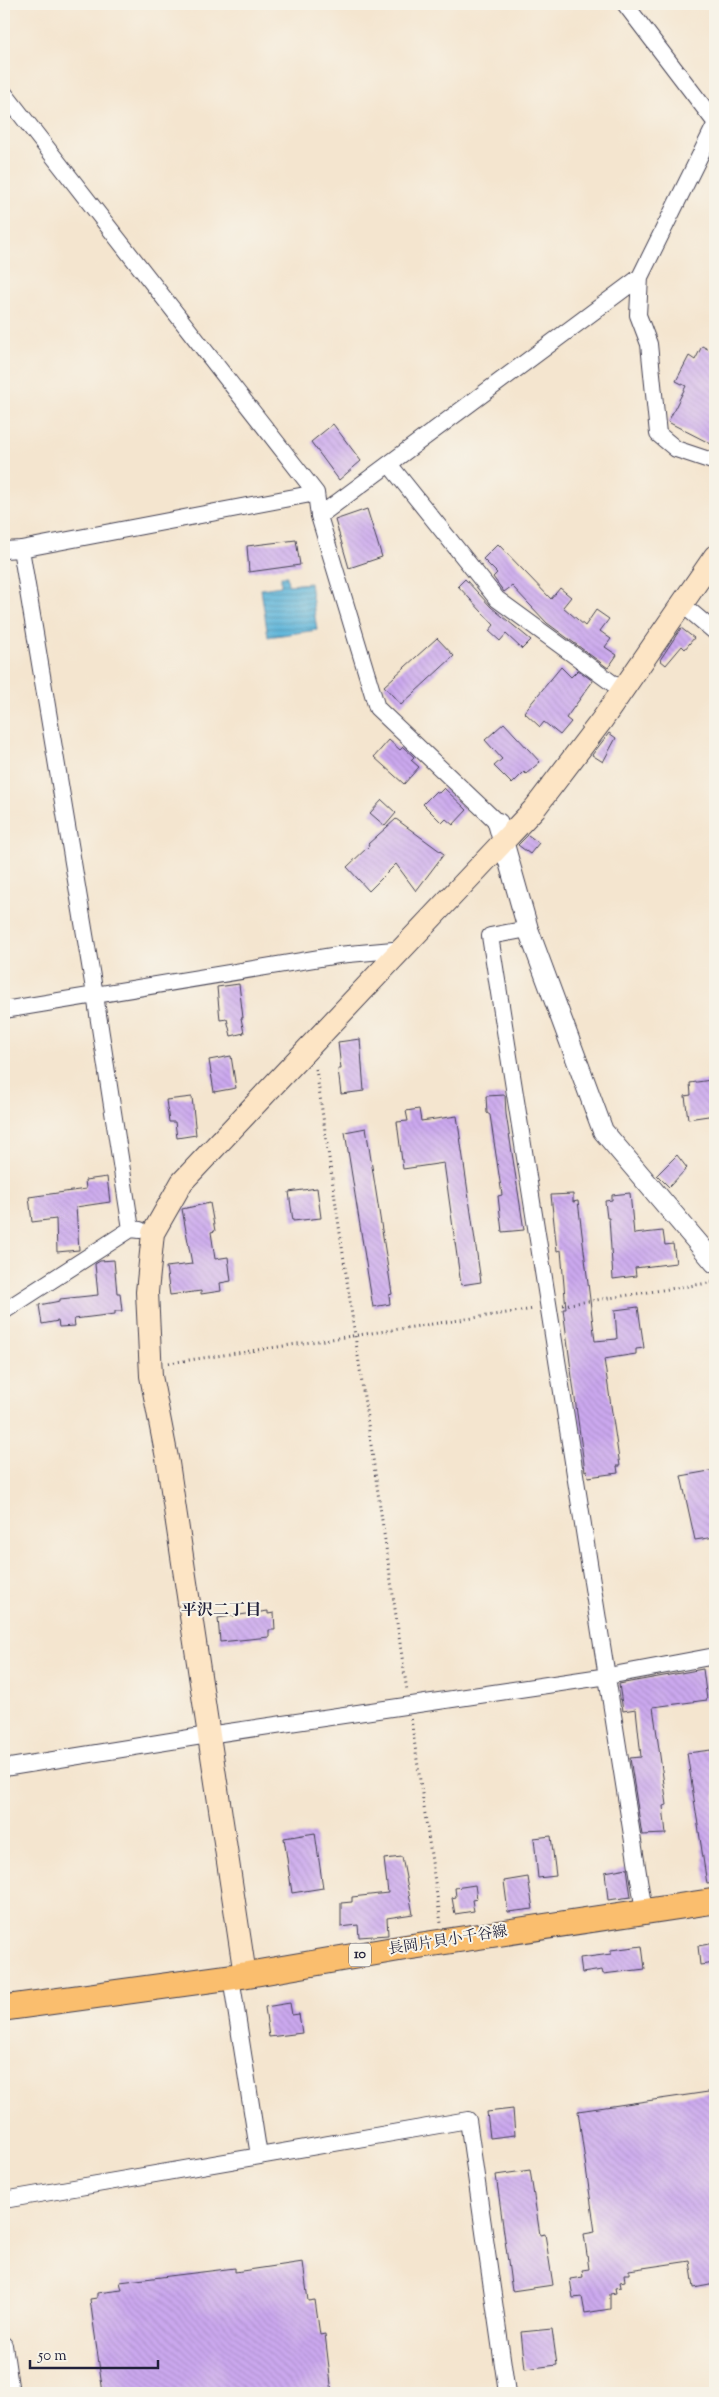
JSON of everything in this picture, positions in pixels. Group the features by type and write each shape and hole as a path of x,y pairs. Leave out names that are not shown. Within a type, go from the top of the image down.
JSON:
{"main road":[{"path":"238,1976 208,1735 168,1463 151,1366 147,1292 153,1233 182,1182 404,949 501,832 535,808 623,691 715,556"},
{"name":"長岡片貝小千谷線","path":"4,2008 238,1976 444,1941 715,1901"}],"street":[{"path":"625,4 715,123 640,277 638,315 649,344 658,434 676,449 715,462"},
{"path":"4,93 316,493 319,516 377,708 501,832 528,929 603,1131 715,1263"},
{"path":"319,516 640,277"},
{"path":"389,464 497,599 623,691"},
{"path":"4,550 22,549 316,493"},
{"path":"22,549 131,1229"},
{"path":"682,604 715,632"},
{"path":"528,929 490,936 644,1911"},
{"path":"4,1010 338,955 404,949"},
{"path":"4,1311 131,1229 153,1233"},
{"path":"4,1768 208,1735 608,1676 715,1656"},
{"path":"238,1976 259,2156"},
{"path":"4,2200 468,2120 507,2393"},
{"path":"4,2345 11,2393"}],"path":[{"path":"312,1044 408,1695"},
{"path":"560,1305 715,1282"},
{"path":"151,1366 540,1308"},
{"path":"411,1714 444,1941"}],"water":[{"path":"281,576 287,576 288,585 310,583 317,630 268,637 261,589 281,586"}],"building":[{"path":"702,346 715,353 715,446 668,422 686,386 676,381 689,356 695,360"},
{"path":"333,424 361,461 339,480 311,442"},
{"path":"367,509 382,557 349,568 335,520"},
{"path":"296,540 300,565 249,572 247,546"},
{"path":"498,544 551,599 560,588 571,597 563,607 585,626 596,610 609,619 600,631 611,639 605,647 617,655 608,668 547,623 512,586 504,592 493,577 497,573 483,559"},
{"path":"465,579 491,607 531,640 522,649 506,634 500,641 489,631 494,625 458,586"},
{"path":"681,628 694,638 685,649 682,646 666,665 660,660"},
{"path":"437,638 454,656 401,705 384,686"},
{"path":"561,667 571,677 578,670 593,681 566,718 571,722 560,735 544,722 540,727 524,712"},
{"path":"504,723 540,762 526,774 524,772 512,784 494,766 502,759 485,740"},
{"path":"609,733 616,738 603,762 592,755"},
{"path":"389,740 400,750 403,747 414,757 411,760 419,767 404,784 374,757"},
{"path":"444,788 467,810 453,825 446,819 442,823 423,804 436,791 439,793"},
{"path":"382,800 396,813 385,826 370,813"},
{"path":"396,819 444,854 416,891 396,864 369,891 347,867 369,846 368,844"},
{"path":"528,835 539,843 530,854 518,845"},
{"path":"239,984 244,1033 231,1036 227,1019 220,1020 217,987"},
{"path":"360,1039 364,1091 341,1094 338,1069 341,1069 338,1042"},
{"path":"231,1056 236,1088 214,1092 209,1060"},
{"path":"711,1080 712,1084 715,1084 715,1115 688,1119 685,1096 691,1095 690,1083"},
{"path":"505,1095 506,1114 524,1230 502,1232 498,1196 502,1195 490,1115 487,1113 486,1096"},
{"path":"192,1097 196,1135 177,1138 175,1122 169,1122 166,1100"},
{"path":"419,1109 421,1121 457,1116 481,1282 461,1285 444,1163 403,1169 397,1122 408,1121 406,1111"},
{"path":"366,1128 392,1294 389,1295 390,1304 373,1307 345,1132"},
{"path":"677,1155 687,1168 669,1187 657,1175"},
{"path":"107,1177 110,1202 76,1207 79,1250 57,1252 56,1219 32,1222 29,1197 86,1189 85,1180"},
{"path":"317,1188 321,1218 293,1221 289,1192"},
{"path":"630,1193 634,1234 663,1231 665,1245 673,1244 676,1263 635,1268 636,1276 613,1279 609,1218 607,1218 605,1201 612,1200 612,1195"},
{"path":"573,1194 573,1202 578,1201 595,1341 617,1339 615,1310 638,1307 644,1348 636,1349 636,1354 604,1359 620,1466 617,1466 618,1473 588,1477 587,1470 585,1471 571,1370 563,1309 566,1309 561,1250 557,1251 551,1195"},
{"path":"210,1203 215,1231 211,1232 215,1259 228,1257 231,1281 220,1283 221,1291 201,1294 201,1291 170,1295 166,1267 192,1264 182,1209"},
{"path":"114,1260 117,1293 120,1293 122,1311 115,1311 115,1314 74,1319 75,1326 59,1327 58,1321 42,1324 39,1305 60,1301 60,1299 98,1295 95,1264 100,1261"},
{"path":"715,1470 715,1537 695,1540 681,1476"},
{"path":"268,1611 268,1614 274,1613 275,1630 269,1630 269,1637 220,1642 218,1618"},
{"path":"703,1669 707,1700 653,1707 667,1805 663,1806 666,1834 642,1835 630,1758 641,1757 636,1709 623,1711 619,1684"},
{"path":"711,1750 715,1780 715,1883 707,1884 687,1753"},
{"path":"315,1833 323,1888 292,1893 284,1838"},
{"path":"551,1836 556,1876 538,1878 534,1838"},
{"path":"402,1857 413,1914 387,1918 388,1935 359,1937 358,1925 341,1927 341,1903 352,1902 352,1897 388,1893 384,1859"},
{"path":"627,1868 631,1897 608,1900 605,1872"},
{"path":"528,1877 533,1909 508,1912 504,1881"},
{"path":"475,1885 477,1899 472,1900 474,1911 455,1914 452,1898 456,1897 455,1888"},
{"path":"715,1943 715,1963 700,1965 698,1946"},
{"path":"642,1946 645,1969 603,1974 602,1970 582,1973 580,1958 611,1954 611,1950"},
{"path":"290,2003 292,2015 299,2014 302,2033 269,2037 265,2007"},
{"path":"715,2091 715,2284 694,2288 690,2261 629,2270 629,2274 624,2274 625,2281 620,2282 621,2287 615,2288 616,2293 610,2294 610,2309 585,2313 582,2297 573,2298 570,2279 583,2277 582,2270 589,2269 584,2234 595,2232 578,2111"},
{"path":"513,2109 515,2135 490,2138 487,2112"},
{"path":"530,2170 540,2235 545,2234 553,2285 512,2291 496,2175"},
{"path":"303,2262 308,2301 315,2300 320,2335 325,2334 332,2393 103,2393 90,2299 97,2298 97,2293 122,2290 120,2282 235,2268 235,2272"},
{"path":"552,2329 557,2365 525,2369 521,2332"}],"district":[{"name":"平沢二丁目","path":"221,1611"}]}
